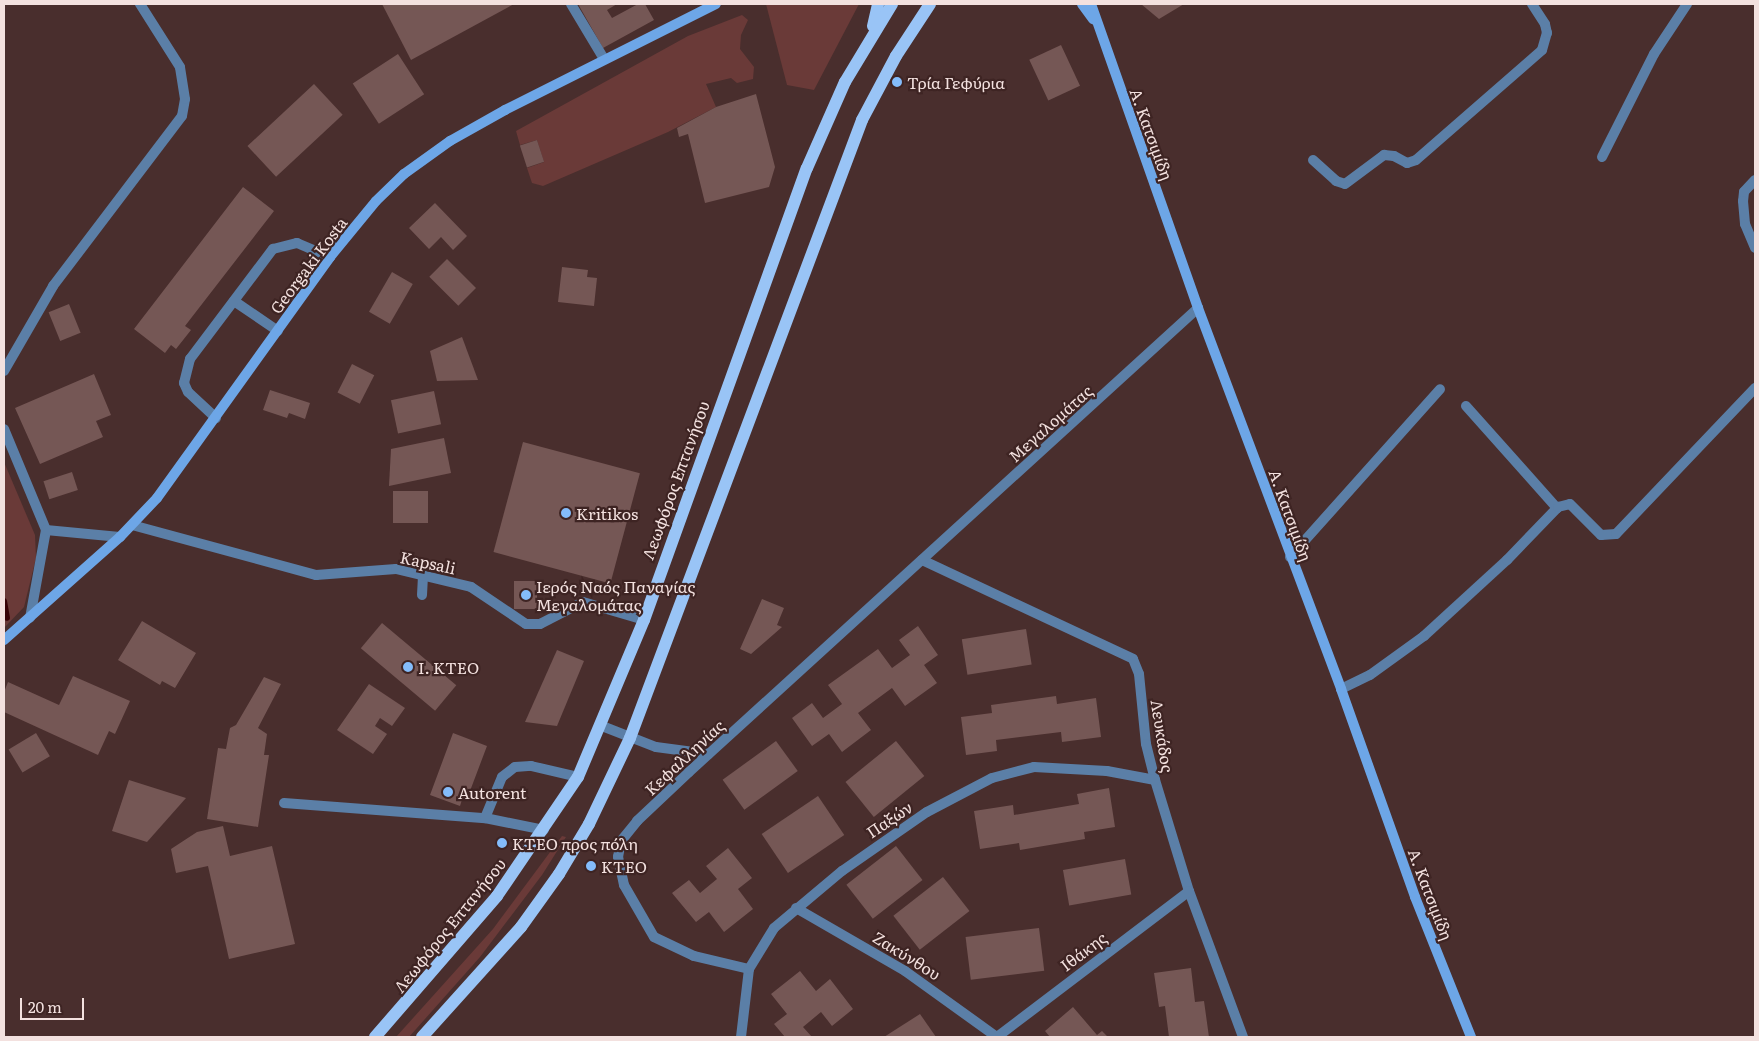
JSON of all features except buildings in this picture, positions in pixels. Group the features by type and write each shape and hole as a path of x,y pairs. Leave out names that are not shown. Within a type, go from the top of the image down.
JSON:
{"main road":[{"name":"Georgaki Kosta","path":"4,640 120,537 157,498 330,257 376,201 404,174 450,141 604,59 716,4"},
{"path":"865,45 878,4"},
{"name":"Λεωφόρος Επτανήσου","path":"375,1037 452,952 544,830 578,777 602,726 644,620 807,168 865,45 892,4"},
{"path":"422,1037 502,950 538,903 589,824 630,738 855,138 896,56 930,4"},
{"name":"Α. Κατσιμίδη","path":"1082,4 1096,23 1198,308 1341,689 1414,897 1471,1037"},
{"path":"1091,4 1096,23"}],"street":[{"path":"4,371 53,286 182,116 185,99 180,67 140,4"},
{"path":"571,4 604,59"},
{"path":"1313,160 1336,181 1345,184 1384,155 1407,163 1416,160 1542,50 1547,33 1545,24 1532,4"},
{"path":"1602,157 1654,54 1687,4"},
{"path":"1755,180 1744,192 1743,201 1745,224 1755,248"},
{"path":"216,418 188,392 184,374 190,360 273,249 297,243 330,257"},
{"path":"234,301 278,331"},
{"name":"Μεγαλομάτας","path":"922,560 1198,308"},
{"path":"1341,689 1370,675 1424,636 1493,573 1557,508 1570,504 1601,535 1616,534 1755,388"},
{"path":"1290,557 1440,389"},
{"path":"1466,406 1557,508"},
{"path":"4,429 46,530 30,618"},
{"name":"Kapsali","path":"132,525 316,575 387,569 471,587 526,624 540,624 583,602 644,620"},
{"path":"46,530 120,537"},
{"name":"Κεφαλληνίας","path":"749,969 694,956 654,937 624,885 618,857 621,841 637,821 922,560"},
{"name":"Λευκάδος","path":"922,560 1133,659 1139,674 1146,744 1155,780 1189,891 1242,1037"},
{"path":"422,595 423,576"},
{"path":"602,726 630,738 680,752 709,754"},
{"path":"485,818 502,777 515,767 532,766 578,777"},
{"name":"Παξών","path":"741,1037 749,969 764,942 796,908 857,860 919,817 999,776 1034,767 1107,771 1155,780"},
{"path":"284,803 485,818 544,830"},
{"name":"Ιθάκης","path":"997,1037 1189,891"},
{"name":"Ζακύνθου","path":"796,908 906,971 997,1037"}],"shaded area":[{"path":"766,4 859,4 814,90 787,85"},
{"path":"742,15 748,20 741,35 740,49 754,67 753,79 737,83 731,78 706,84 716,107 668,132 543,186 532,183 527,168 544,162 537,140 520,145 516,131 688,36"},
{"path":"4,462 35,535 36,558 24,607 4,628"},
{"path":"562,836 566,837 542,875 480,957 409,1037 396,1037 493,929"}],"waterway":[{"path":"4,601 7,618"}],"place":[{"name":"Τρία Γεφύρια","path":"897,82"},
{"name":"Kritikos","path":"566,513"},
{"name":"Ιερός Ναός Παναγίας Μεγαλομάτας","path":"526,595"},
{"name":"Ι. ΚΤΕΟ","path":"408,667"},
{"name":"Autorent","path":"448,792"},
{"name":"ΚΤΕΟ προς πόλη","path":"502,843"},
{"name":"ΚΤΕΟ","path":"591,866"}]}
